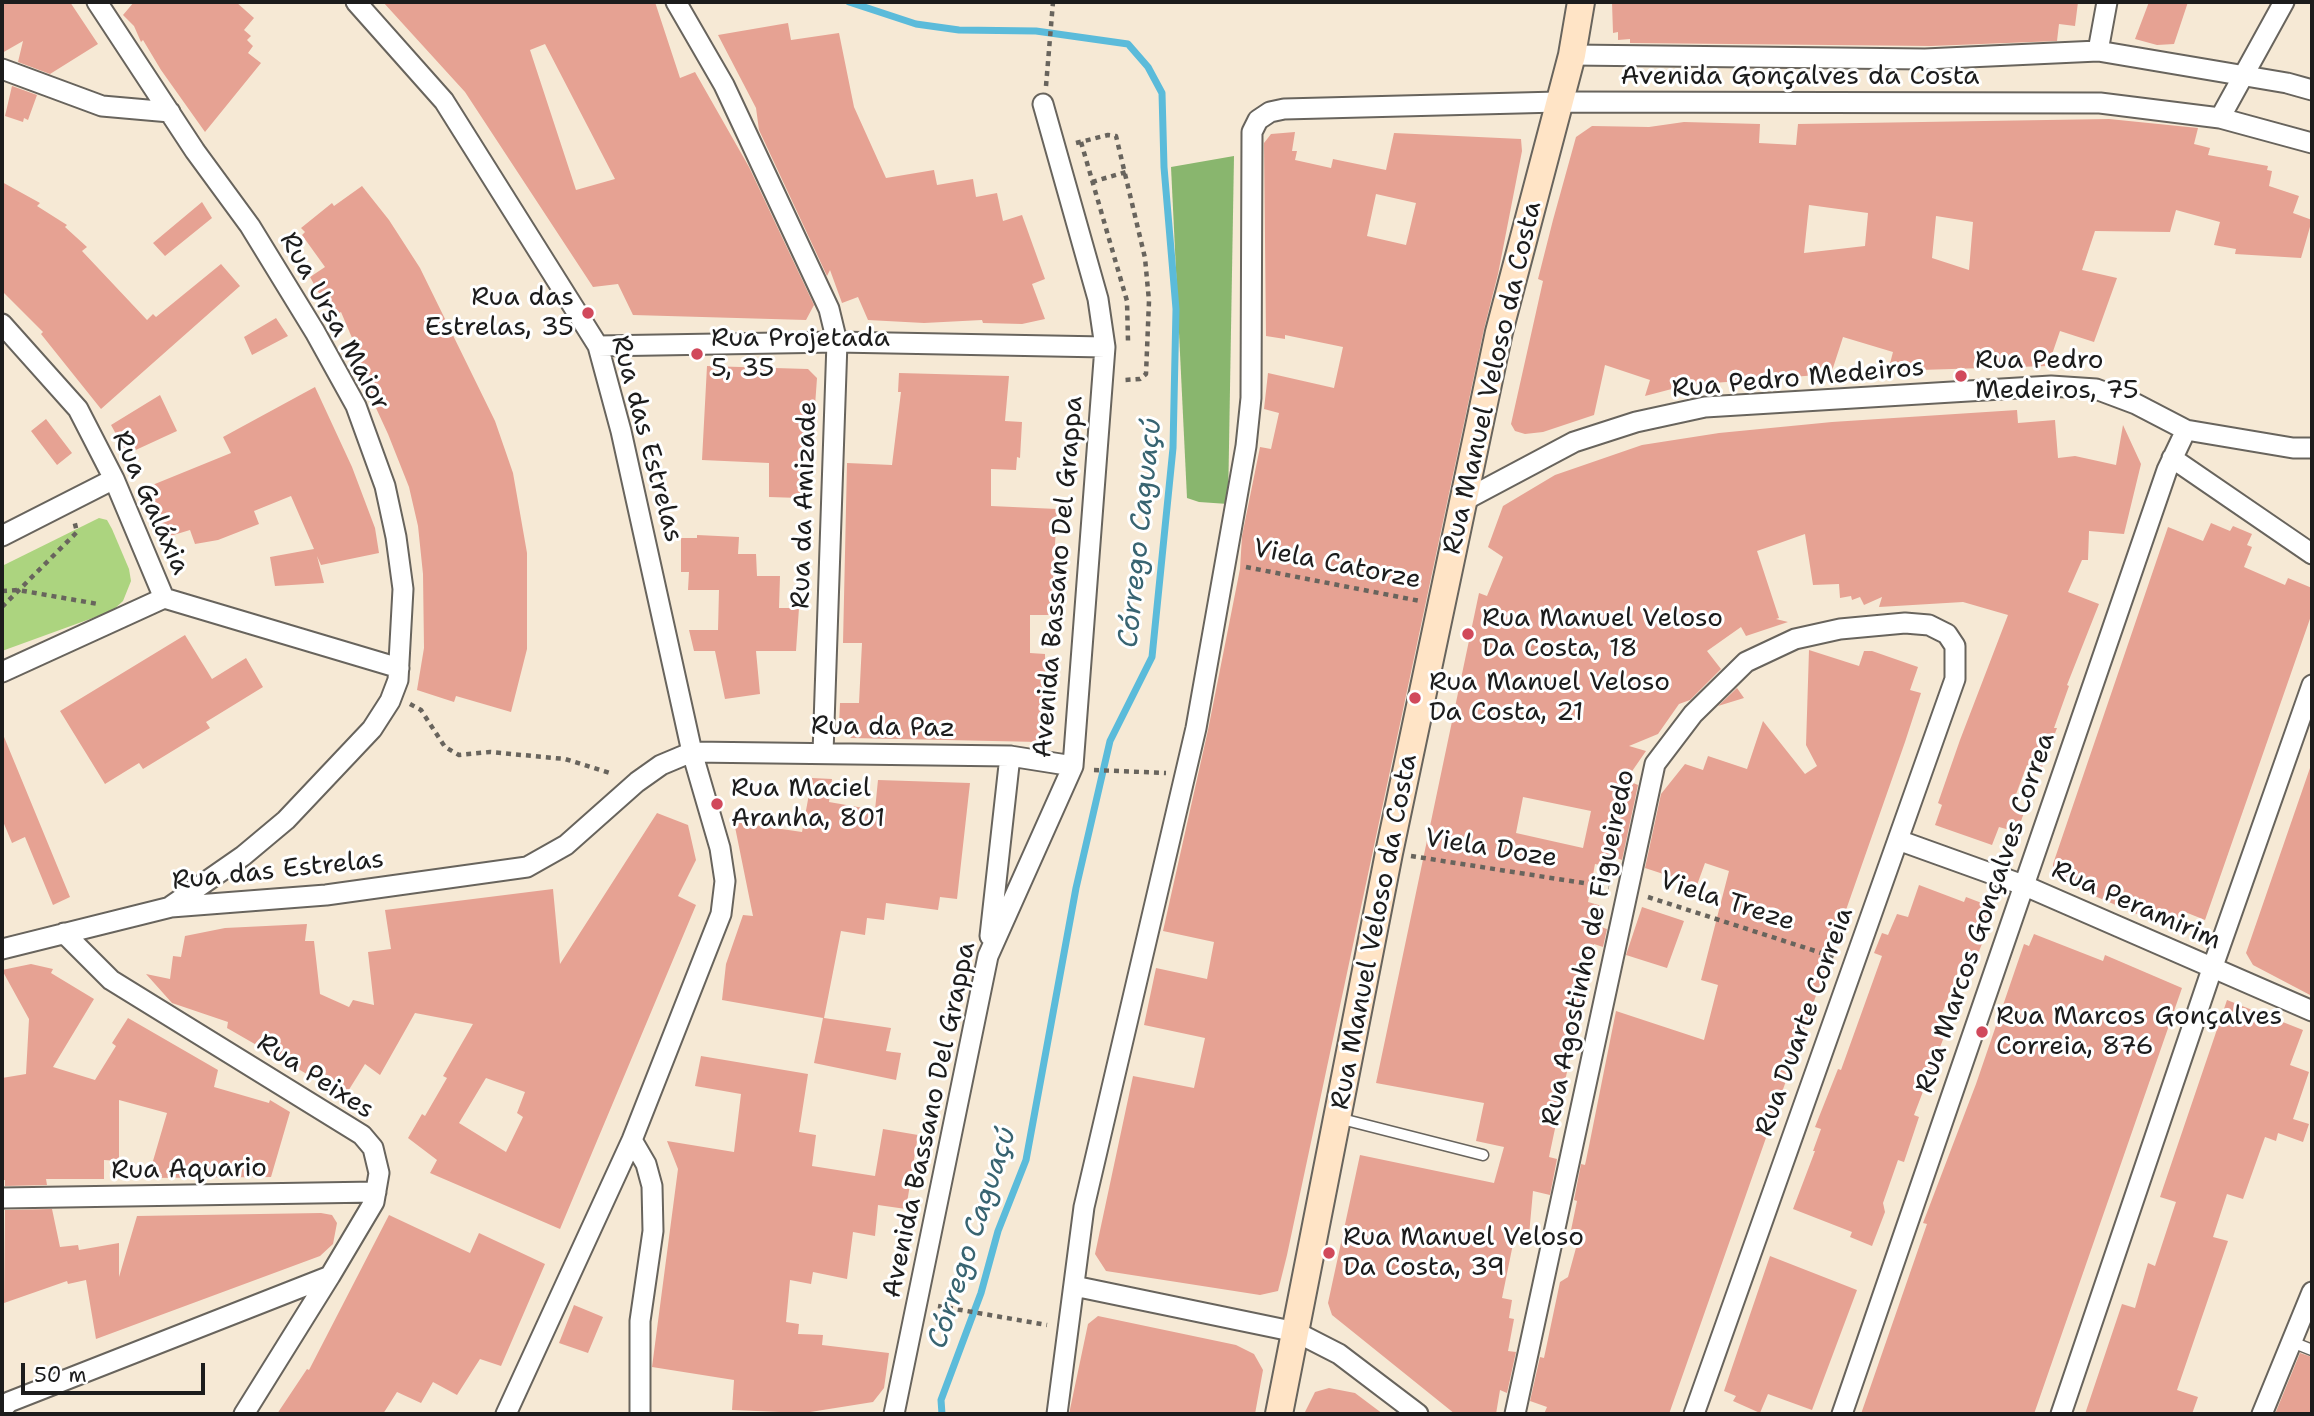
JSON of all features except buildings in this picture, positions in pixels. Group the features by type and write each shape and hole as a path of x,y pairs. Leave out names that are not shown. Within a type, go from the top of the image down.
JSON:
{"main road":[{"name":"Rua Manuel Veloso da Costa","path":"1279,1414 1389,853 1499,332 1572,55 1581,2"}],"street":[{"name":"Rua Ursa Maior","path":"97,2 250,226 315,332 356,407 385,486 403,589 400,668 390,701 372,729 286,820 243,856 171,907"},
{"name":"Rua das Estrelas","path":"356,2 444,101 598,345 621,431 692,752 720,848 725,881 721,914 632,1140 506,1414"},
{"name":"Rua da Amizade","path":"676,2 729,97 829,309 837,342 823,753"},
{"path":"2098,51 2107,2"},
{"path":"2220,118 2284,2"},
{"name":"Avenida Gonçalves da Costa","path":"1572,55 1925,59 2098,51 2244,75 2312,90"},
{"path":"2,69 102,106 170,112"},
{"name":"Avenida Gonçalves da Costa","path":"1226,563 1251,398 1252,132 1258,120 1270,112 1284,109 1558,102 2100,103 2220,118 2312,143"},
{"name":"Avenida Bassano Del Grappa","path":"894,1414 988,956 1079,768 1104,347 1098,299 1043,104"},
{"name":"Rua Galáxia","path":"2,324 78,409 114,479 164,598 2,672"},
{"path":"598,345 837,342 1104,347"},
{"name":"Rua Pedro Medeiros","path":"1463,501 1574,442 1636,422 1705,407 2051,386 2096,389 2136,404 2186,430 2293,448 2312,448"},
{"name":"Rua Marcos Gonçalves Correa","path":"1842,1414 2172,458 2186,430"},
{"path":"2172,458 2312,554"},
{"path":"2,536 114,479"},
{"path":"1057,1414 1084,1207 1196,728 1226,563"},
{"path":"164,598 400,668"},
{"name":"Rua Agostinho de Figueiredo","path":"1515,1414 1655,764 1693,713 1746,662 1795,639 1840,629 1905,623 1928,625 1947,634 1955,646"},
{"name":"Rua Duarte Correia","path":"1695,1414 1955,679 1955,646"},
{"path":"2061,1414 2211,968 2312,685"},
{"name":"Rua das Estrelas","path":"2,949 171,907 326,895 527,867 566,845 637,782 661,765 692,752"},
{"name":"Rua da Paz","path":"692,752 1010,756 1079,768"},
{"path":"988,956 1010,756"},
{"name":"Rua Peramirim","path":"1898,840 2023,885 2312,1012"},
{"name":"Rua Peixes","path":"64,933 111,981 362,1135 378,1158 376,1192 358,1233 244,1414"},
{"path":"632,1140 646,1164 652,1186 653,1231 640,1321 640,1414"},
{"name":"Rua Aquario","path":"2,1198 376,1192"},
{"path":"2,1409 9,1402 330,1276"},
{"path":"1074,1286 1296,1332 1339,1354 1418,1414"},
{"path":"2262,1414 2312,1292"}],"lane":[{"path":"1338,1118 1483,1155"},
{"path":"2292,1342 2312,1350"}],"path":[{"path":"1048,68 1053,2"},
{"path":"1056,149 1108,135 1116,136 1144,258 1149,301 1146,374 1131,380 1102,378"},
{"path":"1092,182 1126,172"},
{"path":"2,607 77,532 69,502"},
{"name":"Viela Catorze","path":"1226,563 1441,605"},
{"path":"2,591 18,590 99,604"},
{"path":"390,701 406,702 421,709 445,747 459,755 490,752 565,759 637,782"},
{"path":"1079,768 1172,774"},
{"name":"Viela Doze","path":"1389,853 1628,890"},
{"name":"Viela Treze","path":"1628,890 1854,963"},
{"path":"954,1308 1026,1321"}],"green space":[{"path":"1234,156 1228,504 1199,502 1187,498 1171,167"},
{"path":"99,518 107,520 129,569 131,581 123,601 112,611 2,651 2,566"}],"waterway":[{"name":"Córrego Caguaçú","path":"849,2 916,24 959,30 1036,31 1128,44 1148,67 1162,93 1164,167 1176,309 1173,448 1152,657 1110,741 1076,888 1026,1160 998,1231 981,1293 941,1400 942,1414"}],"place":[{"name":"Rua das Estrelas, 35","path":"588,313"},
{"name":"Rua Projetada 5, 35","path":"697,354"},
{"name":"Rua Pedro Medeiros, 75","path":"1961,376"},
{"name":"Rua Manuel Veloso Da Costa, 18","path":"1468,634"},
{"name":"Rua Manuel Veloso Da Costa, 21","path":"1415,698"},
{"name":"Rua Maciel Aranha, 801","path":"717,804"},
{"name":"Rua Marcos Gonçalves Correia, 876","path":"1982,1032"},
{"name":"Rua Manuel Veloso Da Costa, 39","path":"1329,1253"}]}
